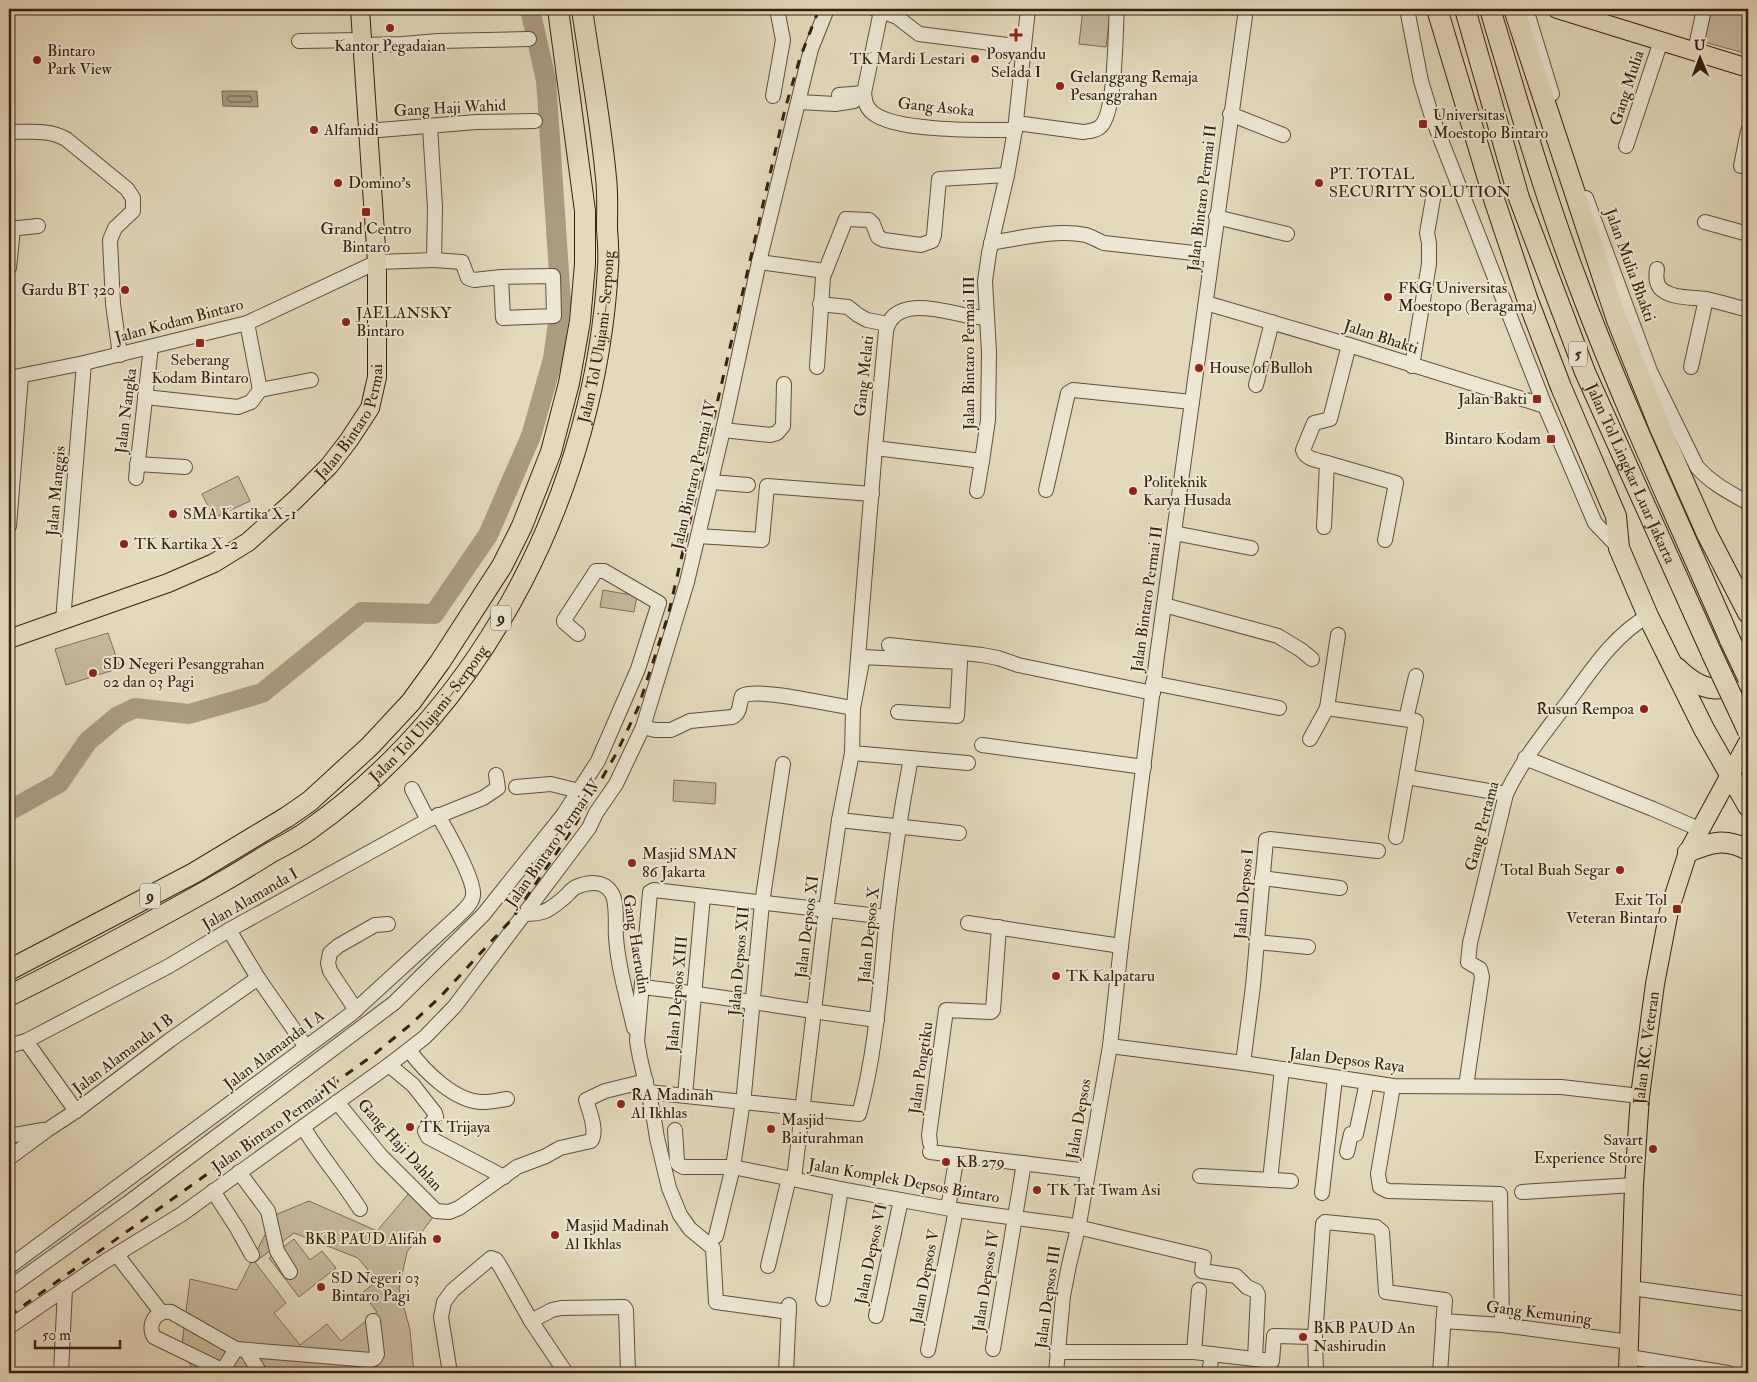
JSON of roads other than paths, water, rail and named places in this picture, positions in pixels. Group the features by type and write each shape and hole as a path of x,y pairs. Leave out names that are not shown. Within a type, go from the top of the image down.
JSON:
{"highway":[{"name":"Jalan Tol Ulujami–Serpong","path":"9,970 194,872 288,817 310,801 370,746 411,702 440,662 502,566 522,526 551,452 569,383 582,302 585,264 585,211 558,9"},
{"name":"Jalan Tol Ulujami–Serpong","path":"9,996 126,936 308,831 358,792 398,753 444,703 467,673 507,608 539,547 563,490 584,426 602,330 608,265 606,179 582,9"},
{"path":"1436,9 1527,298 1561,387 1616,516 1619,548 1648,616 1704,729 1748,806"},
{"name":"Jalan Tol Lingkar Luar Jakarta","path":"1464,9 1519,198 1585,372 1748,731"},
{"name":"Jalan Tol Lingkar Luar Jakarta","path":"1490,9 1545,191 1579,286 1620,389 1748,678"},
{"path":"1514,9 1617,320 1660,428 1707,534 1748,613"},
{"path":"1674,666 1688,680 1708,688 1724,688 1741,680 1748,669"},
{"path":"1688,852 1708,843 1723,842 1740,845 1748,850"}],"main road":[{"name":"Jalan Bintaro Permai","path":"9,639 63,622 168,583 214,563 239,548 295,500 329,466 370,408 376,377 377,262 360,9"},
{"path":"1557,9 1591,14 1661,41 1748,68"},
{"name":"Jalan RC. Veteran","path":"1629,1357 1634,1184 1640,1096 1654,991 1669,911 1688,852 1748,742"}],"street":[{"path":"773,96 783,40 777,9"},
{"name":"Jalan Bintaro Permai IV","path":"9,1327 65,1288 182,1214 425,1037 455,1006 588,828 616,784 643,727 685,590 723,430 759,262 811,49 827,9"},
{"name":"Jalan Bintaro Permai III","path":"977,491 988,420 989,352 985,281 991,243 1007,176 1015,127 1028,9"},
{"path":"1015,127 1083,132 1094,131 1102,125 1110,106 1116,9"},
{"name":"Jalan Bintaro Permai II","path":"1110,1046 1153,688 1230,114 1246,9"},
{"path":"1407,9 1421,81 1432,117 1545,406 1596,523 1619,548"},
{"name":"Jalan Mulia Bhakti","path":"1526,9 1568,146 1650,372 1698,467 1718,487 1748,503"},
{"path":"1695,51 1704,9"},
{"path":"864,96 878,10 897,17 918,34 1023,47"},
{"path":"299,41 403,44 438,41 529,39"},
{"name":"Gang Mulia","path":"1626,146 1661,41"},
{"path":"839,95 864,96"},
{"path":"799,102 807,104 835,104 864,96"},
{"name":"Gang Asoka","path":"864,96 868,108 875,115 892,121 936,128 1015,127"},
{"path":"1230,114 1283,135"},
{"name":"Gang Haji Wahid","path":"367,130 430,127 476,122 535,121"},
{"path":"430,127 435,207 434,260"},
{"path":"1741,166 1748,131"},
{"path":"9,132 46,132 59,135 127,188 133,198 133,211 115,228 110,240 113,304 120,354"},
{"path":"817,367 822,283 846,218 869,220 873,224 878,237 884,240 921,245 932,241 939,180 1007,176"},
{"path":"1412,366 1428,272 1429,244 1427,233 1434,192"},
{"path":"1216,217 1287,234"},
{"path":"1704,222 1748,234"},
{"path":"9,268 11,229 38,226"},
{"path":"991,243 1044,234 1083,235 1092,237 1104,244 1212,255"},
{"path":"377,262 434,260 462,262 470,279 501,277 553,276 554,316 503,318 501,277"},
{"name":"Jalan Kodam Bintaro","path":"15,377 84,363 247,323 377,262"},
{"path":"759,262 825,271"},
{"path":"1657,269 1657,281 1660,287 1668,293 1706,299 1748,310"},
{"path":"1691,367 1706,299"},
{"name":"Jalan Bhakti","path":"1206,303 1350,345 1412,366 1545,406"},
{"path":"820,304 848,307 867,320 888,324"},
{"name":"Gang Melati","path":"875,448 888,324 895,314 922,307 987,318"},
{"path":"1256,385 1272,322"},
{"path":"247,323 260,390"},
{"path":"1350,345 1330,419 1314,423 1303,450 1306,456 1396,483 1385,540"},
{"name":"Jalan Nangka","path":"136,478 151,347"},
{"name":"Jalan Manggis","path":"63,622 84,363"},
{"path":"9,526 15,377"},
{"path":"145,397 238,407 251,402 260,390 311,380"},
{"path":"723,430 770,435 778,433 783,426 784,384"},
{"path":"1046,490 1068,392 1073,390 1192,402"},
{"path":"854,702 875,448 982,461"},
{"path":"1324,527 1327,463"},
{"path":"138,464 185,468"},
{"path":"711,482 748,485"},
{"path":"698,536 762,540 767,486 872,494"},
{"path":"1174,533 1250,548"},
{"path":"9,1288 128,1203 394,1003 483,915 563,815 598,761 631,688 659,603 604,571 596,571 564,620 578,634"},
{"path":"1164,605 1278,636 1312,659"},
{"name":"Gang Pertama","path":"1466,1086 1482,977 1481,970 1469,964 1468,959 1472,933 1506,794 1516,771 1580,686 1616,642 1635,623 1648,616"},
{"path":"1310,739 1327,708 1338,635"},
{"path":"889,645 990,656 1018,666 1279,708"},
{"path":"854,702 863,657 960,662 956,716 898,712"},
{"path":"1406,719 1416,676"},
{"path":"643,727 654,730 671,730 690,721 732,717 738,712 741,698 744,694 758,692 770,698 854,702"},
{"name":"Jalan Depsos XI","path":"768,1266 791,1178 802,1107 826,910 839,820 852,753 854,702"},
{"path":"1327,708 1416,721 1408,777 1396,837"},
{"path":"982,745 1144,767"},
{"path":"852,753 968,763"},
{"name":"Jalan Depsos X","path":"802,1107 859,1114 868,1083 899,826 911,758"},
{"path":"1525,758 1699,829"},
{"name":"Jalan Depsos XII","path":"716,1236 733,1167 743,1102 754,1003 762,903 783,764"},
{"name":"Jalan Alamanda I","path":"9,1046 26,1041 170,966 228,930 433,818 491,794 498,788 496,775"},
{"path":"1408,777 1506,794"},
{"path":"516,787 551,784 579,791"},
{"path":"412,789 433,818"},
{"name":"Jalan Alamanda I A","path":"9,1267 356,1010 457,917 472,900 473,892 463,863 433,818"},
{"path":"839,820 958,833"},
{"name":"Jalan Depsos I","path":"1243,1063 1266,841 1269,839 1378,851"},
{"path":"1262,878 1340,888"},
{"name":"Gang Haerudin","path":"524,914 546,912 576,887 601,883 612,892 619,966 638,1041"},
{"path":"786,1373 789,1308 716,1302 713,1248 690,1229 680,1215 669,1188 638,1041 650,892 654,890 887,918"},
{"name":"Jalan Depsos XIII","path":"685,1095 703,896"},
{"path":"968,923 1121,946"},
{"path":"356,1010 330,971 328,964 330,953 338,946 375,925 388,924"},
{"name":"Jalan Pongtiku","path":"957,1155 930,1147 929,1134 946,1010 991,1012 993,1010 999,927"},
{"path":"228,930 258,978 306,1047"},
{"path":"1257,942 1308,947"},
{"name":"Jalan Alamanda I B","path":"9,1158 47,1130 76,1112 170,1040 258,978"},
{"path":"642,987 877,1020"},
{"path":"26,1041 76,1112"},
{"name":"Jalan Depsos Raya","path":"1110,1046 1243,1063 1393,1086 1562,1087 1640,1096"},
{"name":"Jalan Depsos","path":"1074,1226 1088,1171 1110,1046"},
{"path":"408,1050 445,1087 461,1098 483,1102 507,1099"},
{"path":"389,1065 414,1085 435,1113 436,1117 425,1131 428,1137 504,1177 517,1167 560,1148 591,1141 593,1130 586,1100 605,1092 647,1086 685,1095 802,1107"},
{"path":"1270,1180 1282,1069"},
{"path":"1322,1193 1335,1078"},
{"path":"1347,1152 1351,1134 1356,1134 1367,1082"},
{"path":"1393,1086 1378,1174 1380,1187 1388,1191 1500,1194 1502,1325"},
{"name":"Gang Haji Dahlan","path":"337,1102 381,1156 436,1211 449,1212 459,1208 504,1177"},
{"path":"303,1127 360,1209"},
{"path":"9,1136 47,1130"},
{"name":"Jalan Komplek Depsos Bintaro","path":"674,1130 678,1164 683,1167 733,1167 952,1209 1074,1226 1204,1257 1202,1271 1236,1276 1256,1291 1258,1295 1255,1359"},
{"path":"957,1155 1088,1171"},
{"name":"Jalan Depsos V","path":"928,1350 952,1209 957,1155"},
{"name":"Jalan Depsos IV","path":"992,1349 1024,1163"},
{"path":"239,1172 268,1211 277,1251 290,1272"},
{"path":"1200,1176 1290,1180"},
{"path":"1522,1192 1634,1184"},
{"path":"823,1299 841,1189"},
{"path":"213,1191 252,1255"},
{"name":"Jalan Depsos VI","path":"876,1316 901,1200"},
{"path":"1316,1373 1315,1337 1324,1223 1379,1229 1382,1232 1386,1292 1444,1300 1440,1373"},
{"name":"Jalan Depsos III","path":"1056,1373 1057,1352 1074,1226"},
{"path":"117,1255 161,1312"},
{"path":"450,1373 441,1317 444,1302 453,1290 488,1259 495,1259 500,1266 531,1321 566,1373"},
{"path":"63,1372 65,1288"},
{"path":"1631,1288 1748,1304"},
{"path":"1194,1352 1199,1290"},
{"path":"531,1321 552,1310 561,1308 624,1307 626,1310 628,1373"},
{"path":"241,1349 221,1372 154,1337 152,1330 154,1319 161,1312 171,1312 241,1349 365,1361 375,1358 377,1354 373,1321"},
{"name":"Gang Kemuning","path":"1443,1321 1502,1325 1629,1357 1728,1373"},
{"path":"1057,1352 1194,1352 1255,1359 1272,1367 1274,1336 1315,1337"},
{"path":"241,1349 260,1373"},
{"path":"1209,1373 1212,1354"}],"water":[{"path":"222,91 257,91 258,107 223,106"}],"waterway":[{"path":"9,811 59,783 88,741 118,716 135,708 189,714 262,693 362,612 434,614 488,535 531,436 553,359 561,302 546,80 530,9"}],"railway":[{"path":"9,1316 372,1056 410,1025 440,997 512,919 575,825 616,754 638,708 668,616 785,109 800,58 819,9"}],"place":[{"name":"Kantor Pegadaian","path":"390,28"},
{"name":"Posyandu Selada I","path":"1016,35"},
{"name":"TK Mardi Lestari","path":"975,59"},
{"name":"Bintaro Park View","path":"37,60"},
{"name":"Gelanggang Remaja Pesanggrahan","path":"1060,86"},
{"name":"Universitas Moestopo Bintaro","path":"1423,124"},
{"name":"Alfamidi","path":"314,130"},
{"name":"Domino's","path":"338,183"},
{"name":"PT. TOTAL SECURITY SOLUTION","path":"1319,183"},
{"name":"Grand Centro Bintaro","path":"366,212"},
{"name":"Gardu BT 320","path":"125,290"},
{"name":"FKG Universitas Moestopo (Beragama)","path":"1388,297"},
{"name":"JAELANSKY Bintaro","path":"346,322"},
{"name":"Seberang Kodam Bintaro","path":"200,343"},
{"name":"House of Bulloh","path":"1199,368"},
{"name":"Jalan Bakti","path":"1537,399"},
{"name":"Bintaro Kodam","path":"1551,439"},
{"name":"Politeknik Karya Husada","path":"1133,491"},
{"name":"SMA Kartika X-1","path":"173,514"},
{"name":"TK Kartika X-2","path":"124,544"},
{"name":"SD Negeri Pesanggrahan 02 dan 03 Pagi","path":"93,673"},
{"name":"Rusun Rempoa","path":"1644,709"},
{"name":"Masjid SMAN 86 Jakarta","path":"632,863"},
{"name":"Total Buah Segar","path":"1620,870"},
{"name":"Exit Tol Veteran Bintaro","path":"1677,909"},
{"name":"TK Kalpataru","path":"1056,976"},
{"name":"RA Madinah Al Ikhlas","path":"621,1104"},
{"name":"TK Trijaya","path":"410,1127"},
{"name":"Masjid Baiturahman","path":"771,1129"},
{"name":"Savart Experience Store","path":"1653,1149"},
{"name":"KB 279","path":"946,1162"},
{"name":"TK Tat Twam Asi","path":"1037,1190"},
{"name":"Masjid Madinah Al Ikhlas","path":"555,1235"},
{"name":"BKB PAUD Alifah","path":"437,1239"},
{"name":"SD Negeri 03 Bintaro Pagi","path":"321,1287"},
{"name":"BKB PAUD An Nashirudin","path":"1303,1337"}]}
